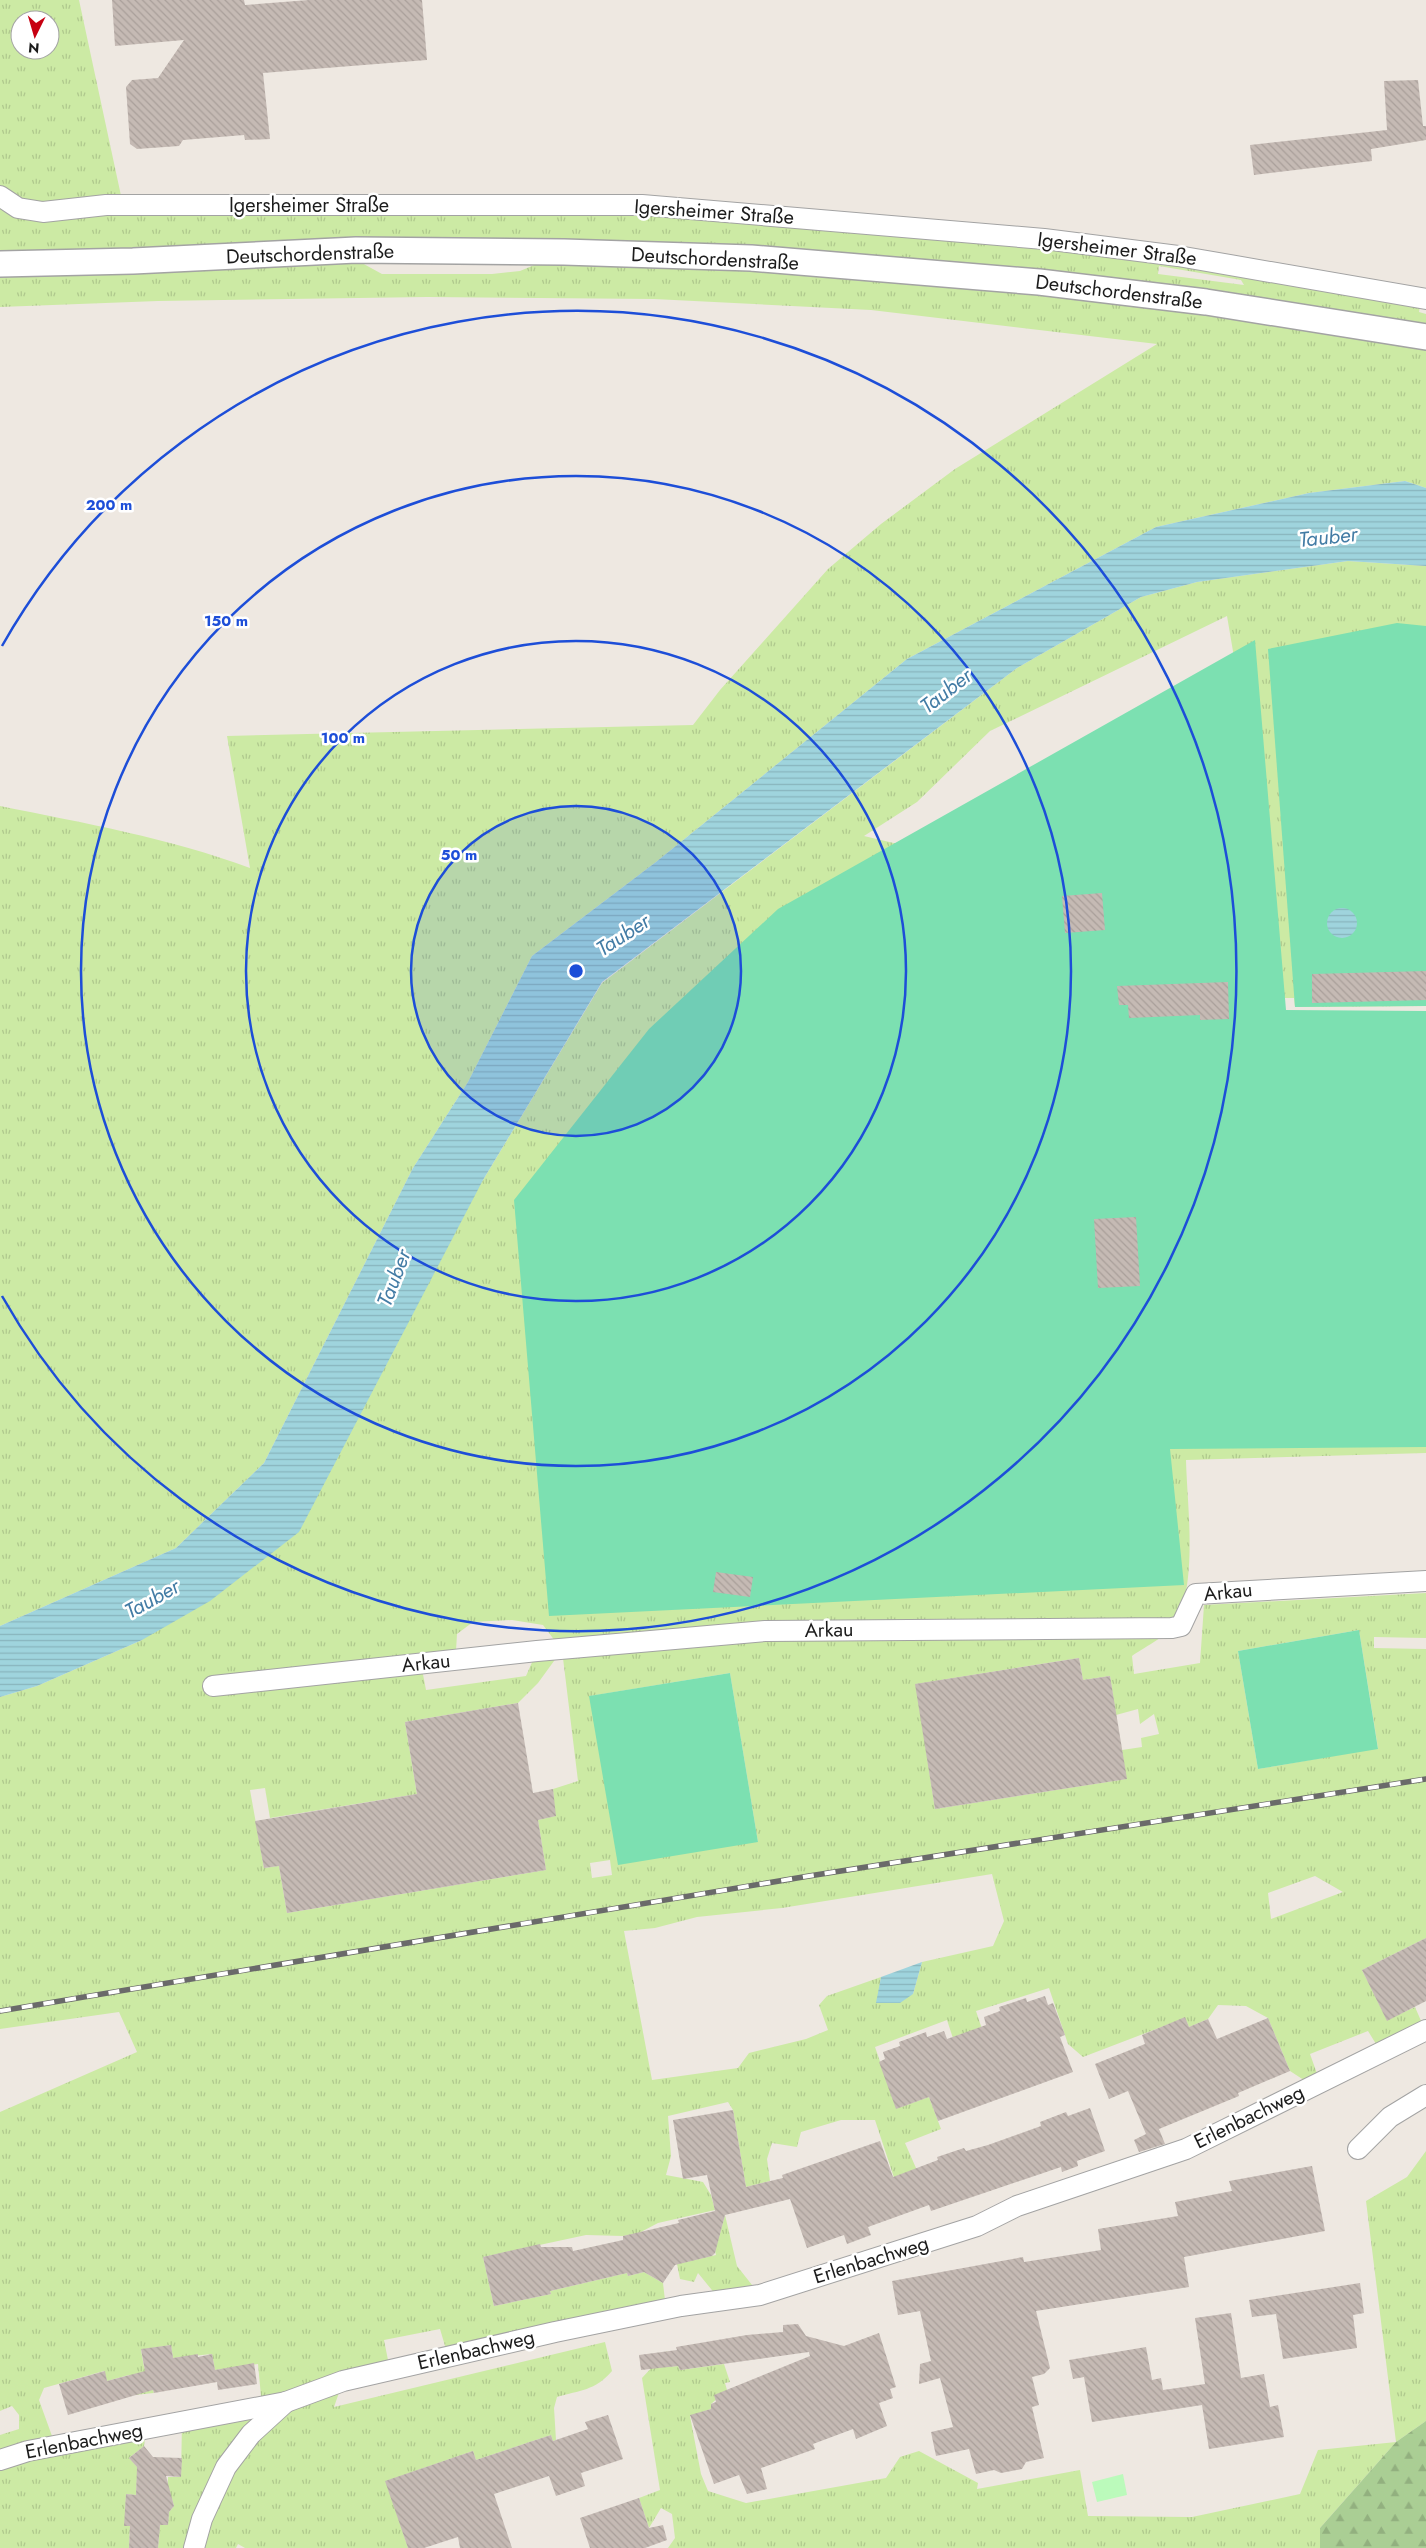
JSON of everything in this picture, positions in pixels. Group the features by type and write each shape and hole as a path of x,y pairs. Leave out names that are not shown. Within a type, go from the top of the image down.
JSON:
{"street":[{"name":"Igersheimer Straße","path":"0,196 18,208 43,212 106,205 642,205 1044,239 1178,256 1426,299"},
{"name":"Deutschordenstraße","path":"0,264 133,261 356,250 526,251 751,258 1049,284 1206,302 1426,337"},
{"name":"Arkau","path":"213,1686 537,1651 765,1631 1172,1628 1181,1626 1196,1594 1426,1581"},
{"name":"Erlenbachweg","path":"0,2460 28,2451 286,2402 342,2381 545,2334 681,2306 760,2295 977,2226 1017,2206 1186,2148 1426,2030"},
{"path":"1358,2149 1390,2117 1426,2095"},
{"name":"Erlenbachweg","path":"194,2548 202,2519 226,2467 251,2434 286,2402"}],"green space":[{"path":"0,0 79,0 123,205 642,205 1044,239 1420,306 1419,312 1426,314 1426,488 1405,481 1309,493 1156,527 907,659 656,862 532,956 468,1082 413,1168 264,1463 176,1548 0,1626 0,806 95,825 157,840 219,857 250,868 227,736 693,725 720,690 828,569 881,524 955,469 1157,344 871,310 654,299 427,297 158,301 0,307","holes":["340,251 563,253 520,271 492,274 382,274","1159,266 1241,280 1244,285 1158,274"]},
{"path":"1348,561 1426,566 1426,1006 1295,1007 1294,998 1274,998 1236,669 1227,616 990,731 917,802 864,836 970,861 1426,1417 1426,1453 1186,1460 1190,1546 1186,1591 1181,1610 1170,1631 1132,1656 1134,1674 1200,1663 1204,1605 1426,1593 1426,1638 1374,1637 1374,1648 1426,1649 1426,1938 1362,1970 1387,2020 1415,2007 1425,2030 1381,2052 1368,2031 1310,2054 1320,2082 1313,2086 1290,2071 1268,2018 1246,2006 1218,2005 1208,2019 1189,2027 1185,2018 1083,2057 1068,2044 1049,1988 976,2011 995,2068 966,2078 947,2020 875,2047 894,2102 901,2107 929,2097 941,2129 905,2143 916,2168 903,2205 875,2120 841,2120 801,2132 797,2147 772,2143 767,2159 770,2181 746,2187 733,2110 728,2102 668,2116 671,2156 666,2175 703,2182 711,2195 715,2210 658,2223 639,2233 623,2236 586,2235 483,2257 494,2306 551,2294 550,2291 627,2273 628,2276 644,2272 663,2283 666,2309 448,2356 440,2329 384,2340 390,2370 343,2381 334,2407 605,2342 612,2371 606,2378 593,2386 557,2397 554,2408 556,2440 553,2441 551,2435 476,2460 473,2451 386,2481 408,2548 245,2548 238,2544 236,2548 158,2548 160,2525 168,2525 169,2512 174,2506 172,2499 167,2496 168,2477 181,2477 182,2422 262,2407 258,2364 215,2370 212,2354 173,2358 171,2345 141,2350 144,2367 154,2393 134,2395 129,2375 107,2381 104,2371 44,2388 39,2400 52,2436 146,2429 144,2446 129,2458 141,2471 137,2478 136,2495 126,2494 125,2526 130,2526 129,2548 0,2548 0,2435 19,2429 19,2415 12,2406 0,2411 0,2112 137,2052 119,2012 0,2029 0,1697 37,1686 142,1640 483,1180 602,983 1017,668 1141,597 1197,582","holes":["512,1620 543,1625 561,1649 537,1651 526,1676 426,1690 421,1664 456,1651 457,1634 473,1622","1359,1630 1378,1748 1258,1769 1238,1651","562,1650 578,1781 553,1789 555,1816 538,1820 546,1870 287,1913 279,1866 264,1868 250,1790 265,1788 270,1818 417,1794 405,1722 518,1703 538,1683","1079,1658 1083,1680 1110,1676 1116,1715 1138,1709 1140,1724 1154,1714 1159,1734 1141,1738 1142,1747 1122,1750 1126,1779 935,1809 916,1684","730,1673 758,1842 590,1696","610,1860 612,1875 592,1878 590,1863","992,1874 1004,1921 993,1946 922,1962 913,1994 877,2003 881,1977 827,1996 819,2005 828,2030 806,2039 749,2053 738,2068 652,2080 624,1931 655,1928 697,1917 782,1908","1315,1876 1343,1892 1271,1919 1268,1893"]},
{"path":"1397,623 1426,626 1426,1006 1295,1007 1268,649"},
{"path":"1255,640 1286,1010 1426,1011 1426,1447 1170,1449 1184,1585 549,1616 514,1200 649,1029 778,909"},
{"path":"1359,1630 1378,1749 1258,1769 1238,1651"},
{"path":"730,1673 758,1842 618,1865 589,1696"},
{"path":"1426,2151 1426,2421 1396,2442 1366,2201 1407,2177"},
{"path":"725,2215 737,2266 760,2295 720,2300 698,2273 694,2282 680,2279 677,2264 716,2255 712,2239 719,2237"},
{"path":"667,2351 668,2367 678,2366 680,2370 724,2364 730,2382 725,2383 727,2390 711,2404 711,2409 690,2416 701,2474 708,2491 746,2503 886,2478 900,2457 919,2451 978,2483 977,2489 1080,2470 1088,2516 1192,2517 1300,2494 1318,2450 1396,2442 1320,2528 1320,2548 668,2548 675,2538 672,2514 661,2508 649,2528 639,2498 660,2490 642,2378"},
{"path":"1426,2421 1426,2548 1320,2548 1320,2528 1396,2442"},
{"path":"1123,2474 1127,2495 1097,2502 1092,2482"}],"water":[{"name":"Tauber","path":"1405,481 1426,488 1426,566 1348,561 1197,582 1141,597 1017,668 602,982 483,1180 299,1532 210,1601 142,1640 37,1686 0,1697 0,1626 176,1548 264,1463 413,1168 468,1082 532,956 656,862 907,659 1156,527 1309,493"},
{"path":"1342,908 1353,912 1357,923 1353,934 1342,938 1331,934 1327,923 1331,912"},
{"path":"922,1962 913,1994 900,2003 876,2003 881,1977"}],"building":[{"path":"112,0 244,0 245,5 309,0 422,0 427,60 263,73 270,139 245,140 244,135 183,140 179,146 137,149 130,144 126,87 132,80 158,78 184,40 115,46"},
{"path":"1418,80 1423,126 1426,126 1426,140 1371,149 1372,161 1254,175 1250,145 1387,130 1384,81"},
{"path":"1102,893 1105,930 1065,933 1062,896"},
{"path":"1426,971 1426,1000 1312,1003 1312,974"},
{"path":"1228,982 1229,1019 1200,1020 1200,1015 1129,1018 1128,1005 1119,1005 1117,986"},
{"path":"1136,1217 1140,1286 1098,1288 1094,1219"},
{"path":"716,1572 753,1577 750,1597 713,1592"},
{"path":"1079,1658 1083,1680 1110,1676 1127,1779 935,1809 915,1684"},
{"path":"518,1703 533,1793 553,1789 556,1816 538,1820 546,1870 287,1913 279,1866 264,1868 255,1821 417,1794 405,1722"},
{"path":"1426,1938 1426,2001 1387,2021 1362,1970"},
{"path":"1045,1996 1048,2005 1053,2003 1065,2035 1060,2037 1073,2072 938,2121 929,2097 896,2109 879,2062 885,2059 883,2052 900,2046 899,2042 926,2032 927,2037 944,2031 947,2039 986,2025 984,2017 1000,2011 999,2007 1026,1998 1027,2002"},
{"path":"1185,2017 1189,2027 1208,2019 1217,2039 1268,2018 1290,2071 1238,2093 1239,2096 1159,2129 1165,2144 1139,2152 1134,2140 1146,2134 1128,2091 1109,2099 1095,2064 1145,2044 1142,2035"},
{"path":"1090,2108 1105,2151 1077,2161 1078,2166 1062,2172 1061,2167 931,2211 929,2205 868,2227 871,2235 847,2244 844,2235 807,2248 790,2199 725,2215 715,2253 712,2256 675,2265 663,2283 644,2272 628,2276 627,2273 550,2291 551,2294 494,2306 483,2257 540,2244 541,2247 572,2247 573,2251 623,2240 623,2236 679,2223 678,2220 715,2211 707,2175 683,2179 673,2120 733,2110 746,2187 783,2178 782,2175 880,2141 893,2177 938,2160 937,2157 964,2148 966,2151 988,2145 1041,2126 1040,2122 1066,2112 1068,2116"},
{"path":"1312,2166 1325,2231 1184,2257 1189,2287 1036,2311 1050,2368 1044,2374 1032,2377 1039,2405 1032,2407 1044,2458 1026,2462 1022,2469 1001,2473 994,2470 976,2474 969,2449 936,2456 931,2432 953,2427 940,2378 919,2384 920,2364 931,2361 920,2311 898,2315 892,2281 1023,2257 1024,2262 1101,2250 1098,2229 1178,2216 1175,2202 1232,2191 1229,2181"},
{"path":"1360,2283 1364,2313 1353,2315 1357,2348 1283,2359 1276,2314 1252,2317 1249,2300"},
{"path":"1231,2313 1241,2378 1264,2374 1270,2407 1278,2405 1284,2437 1209,2449 1202,2405 1092,2422 1084,2377 1073,2379 1069,2360 1146,2347 1152,2380 1161,2378 1163,2390 1205,2384 1195,2318"},
{"path":"798,2324 806,2336 844,2346 879,2333 896,2387 890,2389 893,2398 879,2403 887,2426 856,2439 853,2429 813,2444 815,2449 761,2468 767,2489 747,2494 739,2475 714,2484 690,2415 711,2409 711,2404 716,2402 714,2395 810,2356 809,2352 680,2370 678,2366 641,2370 639,2355 677,2350 676,2347 747,2335 783,2332 783,2325"},
{"path":"171,2345 173,2358 198,2354 198,2357 212,2354 215,2370 254,2363 257,2384 218,2390 217,2382 154,2393 153,2390 68,2415 59,2384 105,2371 107,2381 145,2371 141,2349"},
{"path":"608,2415 623,2459 581,2473 585,2486 556,2496 549,2476 494,2494 512,2548 460,2548 458,2537 424,2548 408,2548 385,2481 473,2451 476,2460 551,2435 553,2441 588,2429 585,2422"},
{"path":"144,2446 153,2457 182,2458 181,2477 166,2476 174,2506 169,2512 168,2525 160,2525 158,2548 129,2548 130,2526 124,2526 126,2494 136,2495 137,2467 129,2458"},
{"path":"639,2498 649,2528 663,2525 667,2540 645,2548 590,2548 580,2518"}],"railway":[{"path":"0,2011 809,1876 1426,1779"}]}
